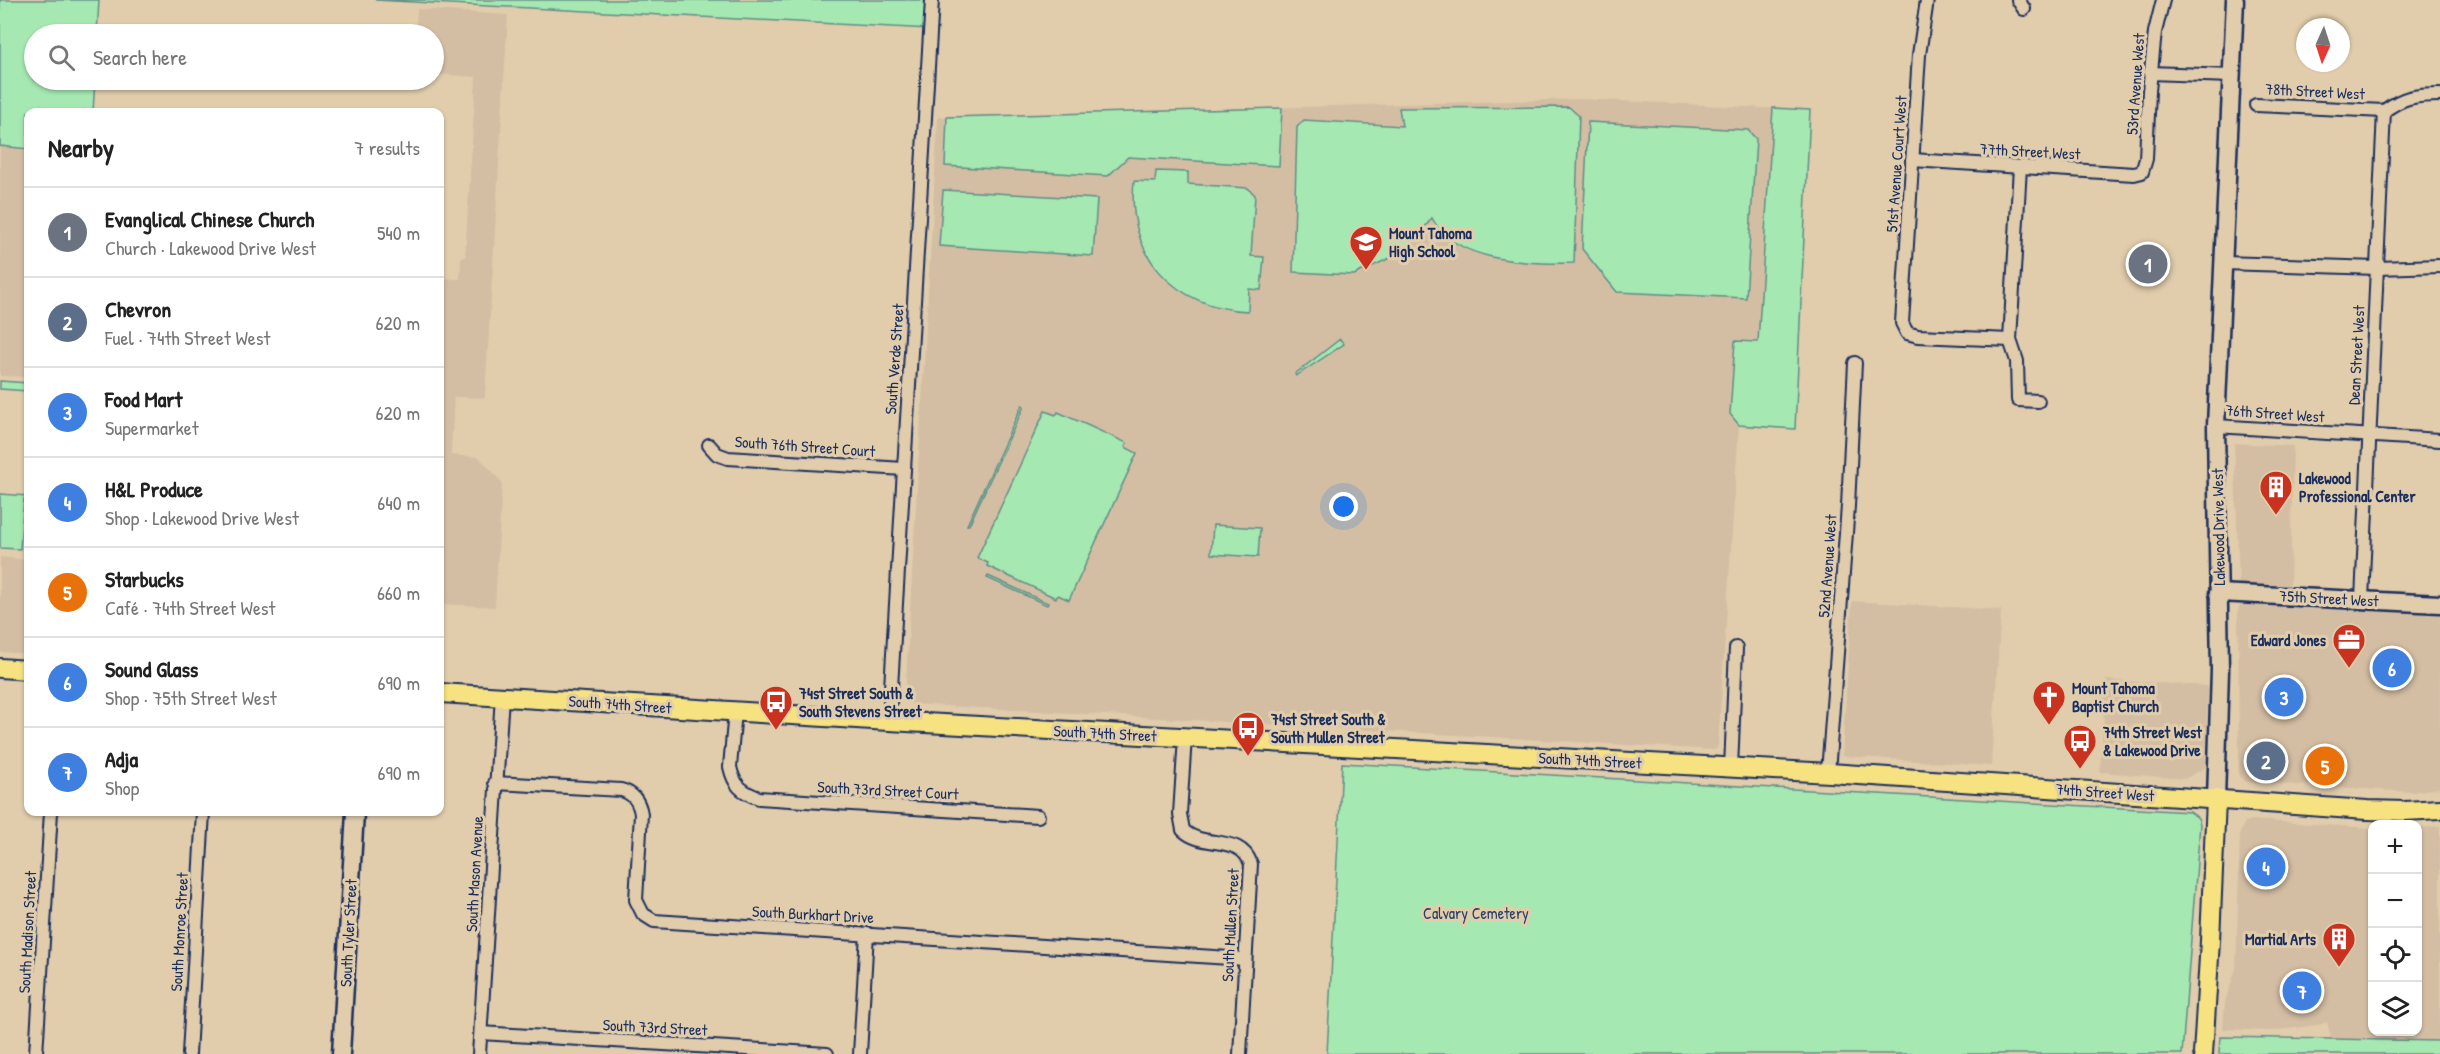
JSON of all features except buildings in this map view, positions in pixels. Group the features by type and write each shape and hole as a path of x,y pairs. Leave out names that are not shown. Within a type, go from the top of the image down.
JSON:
{"main road":[{"name":"Lakewood Drive West","path":"2203,1054 2211,941 2220,670 2216,426 2235,0"},
{"name":"75th Street West","path":"2218,592 2440,604"},
{"path":"0,668 24,670"},
{"name":"South 74th Street","path":"444,693 889,721 1770,769"},
{"name":"74th Street West","path":"1770,769 2379,811 2440,809"},
{"name":"South Tyler Street","path":"341,1054 355,816"}],"street":[{"name":"South Verde Street","path":"889,721 932,0"},
{"name":"51st Avenue Court West","path":"1927,0 1919,55 1902,322 1905,330 1911,334 1927,337 2010,340"},
{"name":"53rd Avenue West","path":"2144,170 2147,151 2150,73 2155,32 2163,0"},
{"path":"2150,73 2231,76"},
{"name":"78th Street West","path":"2256,105 2384,111 2396,101 2440,95"},
{"name":"Dean Street West","path":"2362,600 2384,111"},
{"name":"77th Street West","path":"1912,160 2134,174 2144,170"},
{"path":"2020,167 2010,340 2017,361 2018,400 2038,401"},
{"path":"2223,263 2377,268 2440,266"},
{"name":"52nd Avenue West","path":"1828,773 1848,506 1855,363"},
{"name":"76th Street West","path":"2216,426 2440,440"},
{"name":"South 76th Street Court","path":"709,445 717,454 728,458 904,469"},
{"path":"1731,768 1736,648"},
{"name":"South Mason Avenue","path":"479,1054 502,696"},
{"name":"South 73rd Street Court","path":"735,711 730,766 739,788 747,794 769,800 1038,816"},
{"name":"South Mullen Street","path":"1185,737 1180,814 1183,830 1196,839 1232,844 1245,852 1251,864 1240,1054"},
{"name":"South Burkhart Drive","path":"495,783 621,790 632,795 637,801 641,814 636,900 643,914 654,921 1245,959"},
{"name":"South Madison Street","path":"36,1054 51,816"},
{"name":"South Monroe Street","path":"189,1054 203,816"},
{"path":"860,1054 867,933"},
{"name":"South 73rd Street","path":"481,1033 827,1054"}],"shaded area":[{"path":"417,9 508,15 485,398 454,397 451,455 479,457 502,482 495,607 444,604 444,278 460,279 461,257 465,257 476,77 444,75 444,24 416,24"},
{"name":"Mount Tahoma High School","path":"1581,99 1810,110 1795,429 1739,426 1718,746 1715,750 912,704 905,698 938,117"},
{"path":"0,138 24,140 24,377 0,376"},
{"name":"Lakewood Professional Center","path":"2234,443 2293,446 2290,589 2239,586"},
{"path":"0,557 24,560 24,654 0,652"},
{"path":"1852,601 2001,610 1991,766 1842,756"},
{"path":"2247,603 2440,615 2440,788 2412,792 2246,782 2239,776 2238,610 2240,605"},
{"path":"2106,680 2208,686 2205,768 2185,779 2100,772"},
{"path":"2252,820 2368,828 2368,1036 2422,1036 2422,828 2440,826 2440,1041 2331,1039 2327,1022 2271,1031 2223,1029 2225,1002 2236,968 2240,832 2245,822"}],"green space":[{"path":"0,0 99,0 98,24 24,24 24,90 94,90 93,108 24,108 24,149 0,146"},
{"path":"375,0 932,0 930,29"},
{"path":"1569,107 1579,116 1574,263 1516,261 1475,252 1458,244 1443,233 1432,218 1407,250 1354,275 1293,272 1297,127 1304,120 1402,126 1399,108"},
{"path":"1282,108 1279,166 1128,157 1108,176 945,166 947,117"},
{"path":"1773,108 1810,110 1795,429 1739,425 1730,414 1735,341 1758,342"},
{"path":"1588,122 1748,130 1756,139 1746,298 1617,292 1582,249"},
{"path":"1156,171 1188,172 1188,184 1248,188 1255,195 1251,256 1264,257 1261,290 1249,289 1248,311 1222,308 1198,300 1177,288 1160,273 1147,254 1138,232 1134,208 1134,181 1155,182"},
{"path":"943,190 1097,199 1093,256 939,246"},
{"path":"1340,339 1344,344 1296,376 1295,374"},
{"path":"0,381 24,383 24,391 0,389"},
{"path":"1022,405 1024,406 969,525 967,525"},
{"path":"1045,411 1056,415 1058,412 1127,443 1125,447 1137,453 1069,600 1058,595 1056,598 987,566 988,563 977,558"},
{"path":"0,494 24,496 20,549 0,548"},
{"path":"1213,525 1260,528 1258,557 1211,554"},
{"path":"988,576 1048,603 1047,605 987,578"},
{"name":"Calvary Cemetery","path":"1342,763 2190,812 2198,818 2200,824 2182,1054 1327,1054"},
{"path":"2220,1037 2440,1041 2440,1054 2219,1054"}],"place":[{"name":"Evanglical Chinese Church","path":"2148,264"},
{"name":"Mount Tahoma High School","path":"1366,271"},
{"name":"Lakewood Professional Center","path":"2276,516"},
{"name":"Sound Glass","path":"2392,668"},
{"name":"Edward Jones","path":"2349,669"},
{"name":"Food Mart","path":"2284,697"},
{"name":"Mount Tahoma Baptist Church","path":"2049,726"},
{"name":"74st Street South & South Stevens Street","path":"776,731"},
{"name":"74st Street South & South Mullen Street","path":"1248,757"},
{"name":"Chevron","path":"2266,761"},
{"name":"Starbucks","path":"2325,766"},
{"name":"74th Street West & Lakewood Drive","path":"2080,770"},
{"name":"H&L Produce","path":"2266,867"},
{"name":"Martial Arts","path":"2339,968"},
{"name":"Adja","path":"2302,991"}]}
